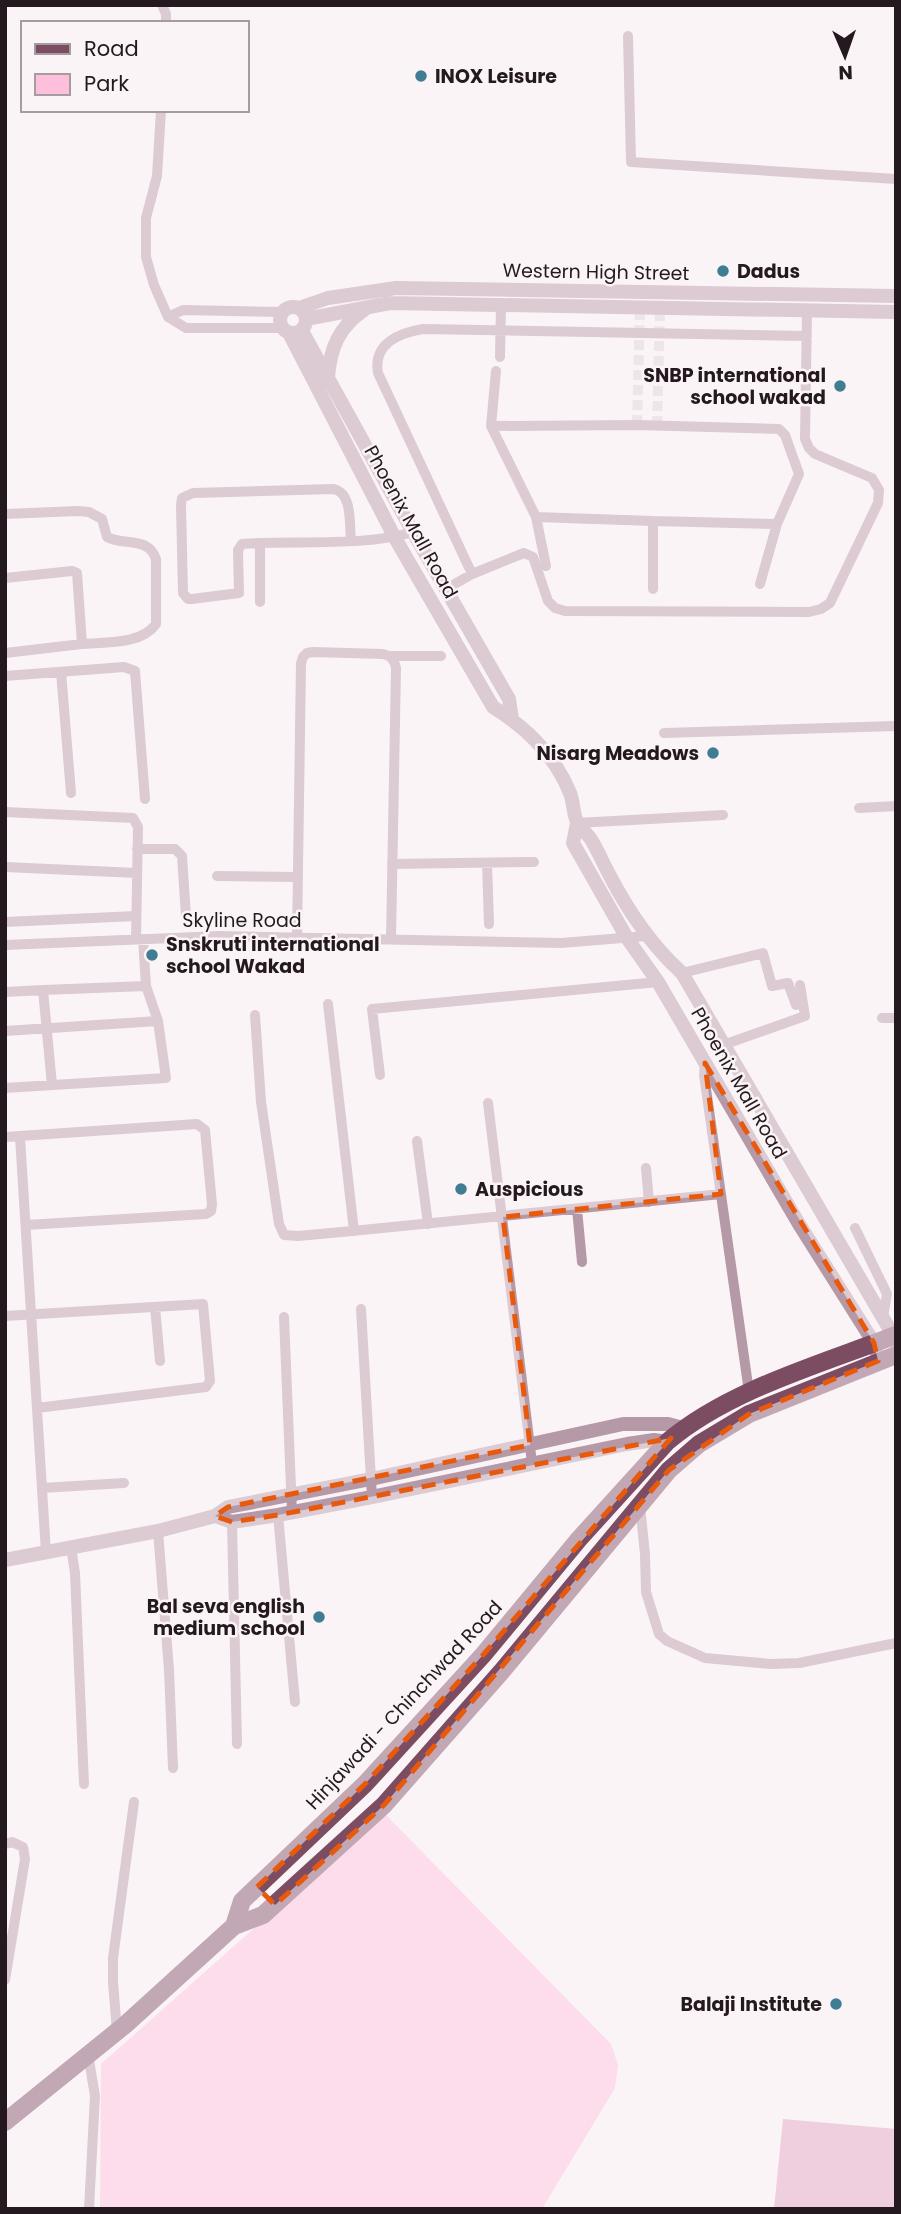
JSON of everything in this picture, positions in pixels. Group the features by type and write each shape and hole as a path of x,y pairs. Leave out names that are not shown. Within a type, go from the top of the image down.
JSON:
{"main road":[{"name":"Hinjawadi - Chinchwad Road","path":"234,1926 242,1901 365,1784 465,1675 579,1539 667,1442 683,1429 748,1392 874,1343 895,1338"},
{"path":"5,2122 117,2032 234,1926 263,1915 275,1905 384,1805 502,1671 669,1470 702,1442 749,1415 896,1355"},
{"path":"257,1886 275,1905"}],"street":[{"path":"628,36 631,162 896,179"},
{"path":"161,112 157,176 146,218 146,257 154,285 168,317 186,328 296,324 290,307 282,312 183,310 168,317"},
{"name":"Western High Street","path":"296,324 328,298 396,288 528,297 896,312"},
{"name":"Western High Street","path":"652,300 896,296"},
{"name":"Western High Street","path":"296,324 371,305 501,304 528,297"},
{"path":"500,357 501,304"},
{"path":"328,378 335,342 344,327 371,305"},
{"path":"446,589 472,573 528,553 533,557 548,601 555,608 565,611 809,612 830,603 878,503 879,491 872,478 815,454 805,439 807,310"},
{"name":"Phoenix Mall Road","path":"296,324 509,699 512,719"},
{"name":"Phoenix Mall Road","path":"296,324 351,452 396,538 493,707 532,736 560,771 572,796 577,823 573,843 627,938 658,982 799,1224 874,1343 878,1361"},
{"path":"472,573 378,373 377,364 382,348 390,339 411,331 807,336"},
{"path":"496,371 491,426 536,517 546,566"},
{"path":"491,426 638,425 779,429 785,435 799,474 778,524 760,584"},
{"path":"351,452 364,444"},
{"path":"351,540 346,499 340,491 334,489 186,495 182,498 181,505 183,593 192,599 239,593 239,547 242,544 260,543 351,540 396,538 413,532"},
{"path":"5,514 89,512 102,519 107,537 143,544 153,550 156,559 156,624 147,634 138,638 5,653"},
{"path":"536,517 778,524"},
{"path":"653,521 653,589"},
{"path":"260,543 260,602"},
{"path":"5,578 72,571 77,573 82,645"},
{"path":"297,937 303,657 313,652 441,656"},
{"path":"390,656 396,668 391,939"},
{"path":"5,676 124,667 135,671 145,799"},
{"path":"61,671 71,793"},
{"path":"664,733 896,726"},
{"path":"859,808 896,806"},
{"path":"5,813 133,818 138,827 136,916 146,986 158,1021 166,1078 5,1088"},
{"path":"577,823 723,815"},
{"name":"Phoenix Mall Road","path":"577,823 591,838 610,877 651,942 681,973 895,1338"},
{"path":"137,849 175,849 182,856 186,916"},
{"path":"393,864 534,862"},
{"path":"487,863 489,924"},
{"path":"5,867 137,873"},
{"path":"217,876 298,877"},
{"path":"5,922 136,916"},
{"name":"Skyline Road","path":"5,945 220,936 561,943 627,938 651,942"},
{"path":"681,973 763,953 772,986 788,983 796,1005"},
{"path":"380,1075 372,1009 658,982"},
{"path":"723,1045 805,1016 800,985"},
{"path":"5,992 146,986"},
{"path":"43,990 52,1085"},
{"path":"328,1004 354,1231"},
{"path":"255,1015 261,1102 280,1229 284,1235 290,1237 354,1231 721,1194"},
{"path":"882,1017 896,1018"},
{"path":"5,1031 158,1021"},
{"path":"705,1063 704,1075 748,1392"},
{"path":"488,1103 532,1463"},
{"path":"5,1138 197,1124 205,1130 212,1204 211,1210 206,1214 26,1225"},
{"path":"20,1136 46,1553"},
{"path":"417,1141 428,1224"},
{"path":"646,1168 649,1202"},
{"path":"577,1209 582,1262"},
{"path":"855,1228 887,1294 883,1317"},
{"path":"5,1316 203,1304 210,1381 206,1387 37,1408"},
{"path":"155,1307 160,1361"},
{"path":"361,1309 372,1497"},
{"path":"284,1317 291,1495 285,1513 295,1702"},
{"path":"5,1560 158,1531 215,1516 228,1507 530,1446 623,1424 667,1424 683,1429"},
{"path":"215,1516 232,1522 372,1497 627,1444 654,1440 667,1442"},
{"path":"42,1488 124,1483"},
{"path":"640,1506 646,1592 659,1634 667,1641 705,1658 771,1664 799,1663 896,1643"},
{"path":"232,1522 237,1744"},
{"path":"158,1531 169,1670 173,1768"},
{"path":"71,1547 75,1573 85,1784"},
{"path":"117,2032 113,1958 134,1802"},
{"path":"5,1844 12,1842 23,1847 24,1859 9,1935 5,1980"},
{"path":"88,2054 95,2096 89,2209"}],"highlighted area":[{"path":"705,1063 874,1343 878,1361 749,1414 669,1470 384,1805 275,1905 257,1887 365,1784 483,1655 671,1438 278,1515 232,1522 215,1516 228,1507 530,1445 503,1217 721,1194"}],"green space":[{"path":"384,1813 611,2044 618,2065 615,2088 542,2209 100,2209 101,2064"}],"shaded area":[{"path":"783,2119 896,2129 896,2209 774,2209"}],"tunnel":[{"path":"637,425 640,306"},
{"path":"657,426 660,307"}],"place":[{"name":"INOX Leisure","path":"421,76"},
{"name":"Dadus","path":"723,271"},
{"name":"SNBP international school wakad","path":"840,386"},
{"name":"Nisarg Meadows","path":"713,753"},
{"name":"Snskruti international school Wakad","path":"152,955"},
{"name":"Auspicious","path":"461,1189"},
{"name":"Bal seva english medium school","path":"319,1617"},
{"name":"Balaji Institute","path":"836,2004"}]}
